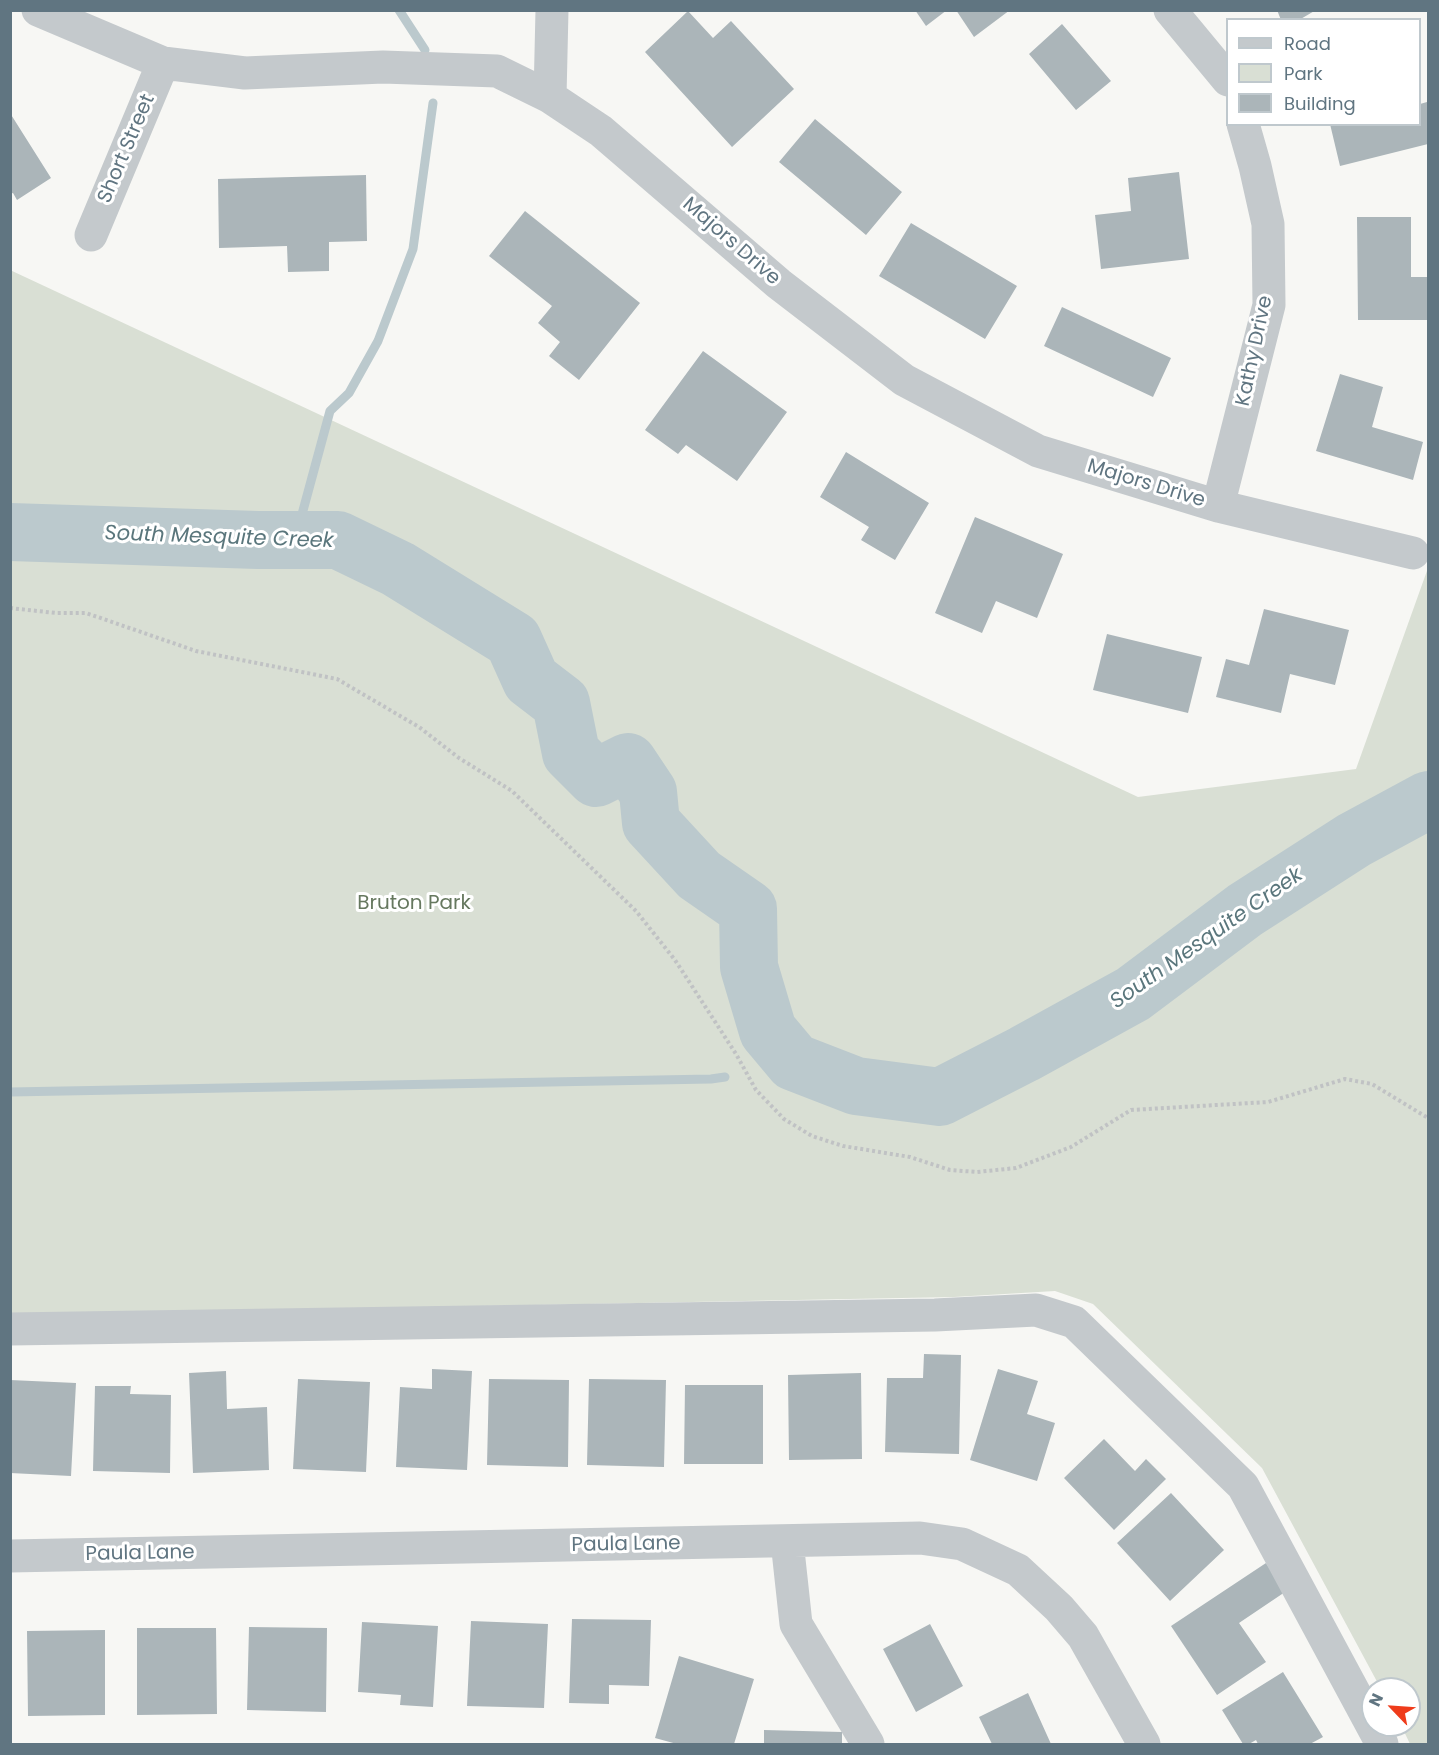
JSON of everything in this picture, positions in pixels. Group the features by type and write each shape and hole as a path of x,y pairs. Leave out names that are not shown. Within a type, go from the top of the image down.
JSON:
{"street":[{"name":"Majors Drive","path":"38,10 163,63 245,73 383,67 496,71 550,97 601,131 779,284 904,380 1038,451 1218,506 1413,553"},
{"path":"550,97 552,10"},
{"path":"1170,10 1226,79"},
{"name":"Short Street","path":"92,235 163,63"},
{"name":"Kathy Drive","path":"1218,506 1269,305 1268,224 1244,126"},
{"path":"10,1329 935,1315 1036,1310 1074,1322 1243,1486 1382,1744"},
{"name":"Paula Lane","path":"10,1556 921,1538 962,1544 1018,1570 1059,1608 1083,1636 1144,1744"},
{"path":"787,1541 796,1624 868,1744"}],"path":[{"path":"10,608 56,613 86,613 196,651 337,679 419,727 459,758 512,791 636,910 675,960 736,1054 756,1090 784,1119 812,1136 843,1146 910,1157 950,1170 977,1172 1016,1168 1071,1147 1131,1110 1268,1102 1345,1079 1372,1084 1428,1118"}],"green space":[{"name":"Bruton Park","path":"10,270 1138,797 1356,769 1428,568 1428,1744 1410,1744 1407,1737 1421,1737 1421,1677 1375,1677 1262,1468 1093,1304 1055,1291 954,1297 11,1315"}],"building":[{"path":"915,10 947,10 926,26"},
{"path":"956,10 1010,10 974,37"},
{"path":"1277,10 1316,10 1302,18 1280,18"},
{"path":"688,11 713,38 731,21 794,89 732,147 645,52"},
{"path":"1062,24 1111,81 1076,110 1029,54"},
{"path":"1427,102 1428,144 1340,166 1330,126 1421,126 1421,104"},
{"path":"10,113 51,178 17,200 13,193 10,194"},
{"path":"815,119 902,192 866,235 779,162"},
{"path":"1179,172 1189,259 1101,269 1095,215 1131,211 1128,178"},
{"path":"366,175 367,241 329,242 329,271 288,272 287,246 219,248 218,179"},
{"path":"525,211 640,303 579,380 549,356 560,342 538,323 552,306 489,256"},
{"path":"1357,217 1411,217 1411,277 1427,277 1428,320 1358,320"},
{"path":"911,223 1017,286 985,339 879,276"},
{"path":"1062,307 1171,358 1153,397 1044,346"},
{"path":"703,351 787,412 737,481 686,445 678,454 645,430"},
{"path":"1340,374 1383,387 1372,427 1423,442 1413,480 1316,451"},
{"path":"846,452 929,503 895,560 861,540 869,527 820,497"},
{"path":"975,517 1063,554 1037,618 996,601 982,633 935,613"},
{"path":"1264,609 1349,630 1335,685 1290,674 1281,713 1216,697 1226,659 1249,665"},
{"path":"1107,634 1202,657 1188,713 1093,690"},
{"path":"924,1354 961,1355 959,1454 885,1452 887,1378 923,1378"},
{"path":"432,1369 472,1371 467,1470 396,1467 400,1387 432,1389"},
{"path":"998,1369 1038,1381 1027,1414 1055,1423 1037,1481 970,1460"},
{"path":"226,1371 227,1409 267,1407 269,1470 193,1473 189,1373"},
{"path":"861,1373 862,1459 789,1460 788,1375"},
{"path":"298,1379 370,1382 366,1472 293,1469"},
{"path":"489,1379 569,1380 568,1467 487,1465"},
{"path":"589,1379 666,1380 664,1467 587,1465"},
{"path":"10,1380 76,1383 71,1476 10,1473"},
{"path":"685,1385 763,1385 763,1464 684,1464"},
{"path":"95,1386 131,1386 130,1394 171,1395 170,1473 93,1471"},
{"path":"1104,1439 1135,1471 1146,1459 1166,1479 1114,1530 1064,1478"},
{"path":"1171,1493 1224,1550 1170,1601 1117,1543"},
{"path":"1266,1563 1285,1592 1239,1623 1266,1662 1217,1695 1171,1626"},
{"path":"572,1619 651,1620 649,1686 609,1685 609,1704 569,1703"},
{"path":"471,1621 548,1624 544,1708 467,1706"},
{"path":"362,1622 438,1626 433,1707 400,1705 401,1695 358,1692"},
{"path":"930,1624 963,1686 916,1712 883,1649"},
{"path":"249,1627 327,1628 326,1712 247,1710"},
{"path":"137,1628 216,1628 217,1714 137,1715"},
{"path":"105,1630 105,1715 28,1716 27,1631"},
{"path":"679,1656 754,1679 734,1744 677,1744 655,1738"},
{"path":"1283,1672 1323,1737 1310,1744 1258,1744 1256,1740 1243,1744 1222,1710"},
{"path":"1028,1693 1051,1744 992,1744 979,1717"},
{"path":"764,1730 842,1732 842,1744 764,1744"}],"waterway":[{"path":"399,10 425,50"},
{"path":"295,540 330,411 349,393 378,341 413,249 433,103"},
{"name":"South Mesquite Creek","path":"10,532 258,540 338,540 398,569 513,640 531,680 561,703 571,753 596,778 628,762 648,792 651,823 699,875 748,909 749,967 768,1031 794,1062 856,1086 940,1097 1133,994 1245,910 1354,840 1428,800"},
{"path":"768,1067 794,1062"},
{"path":"10,1092 725,1077"}]}
